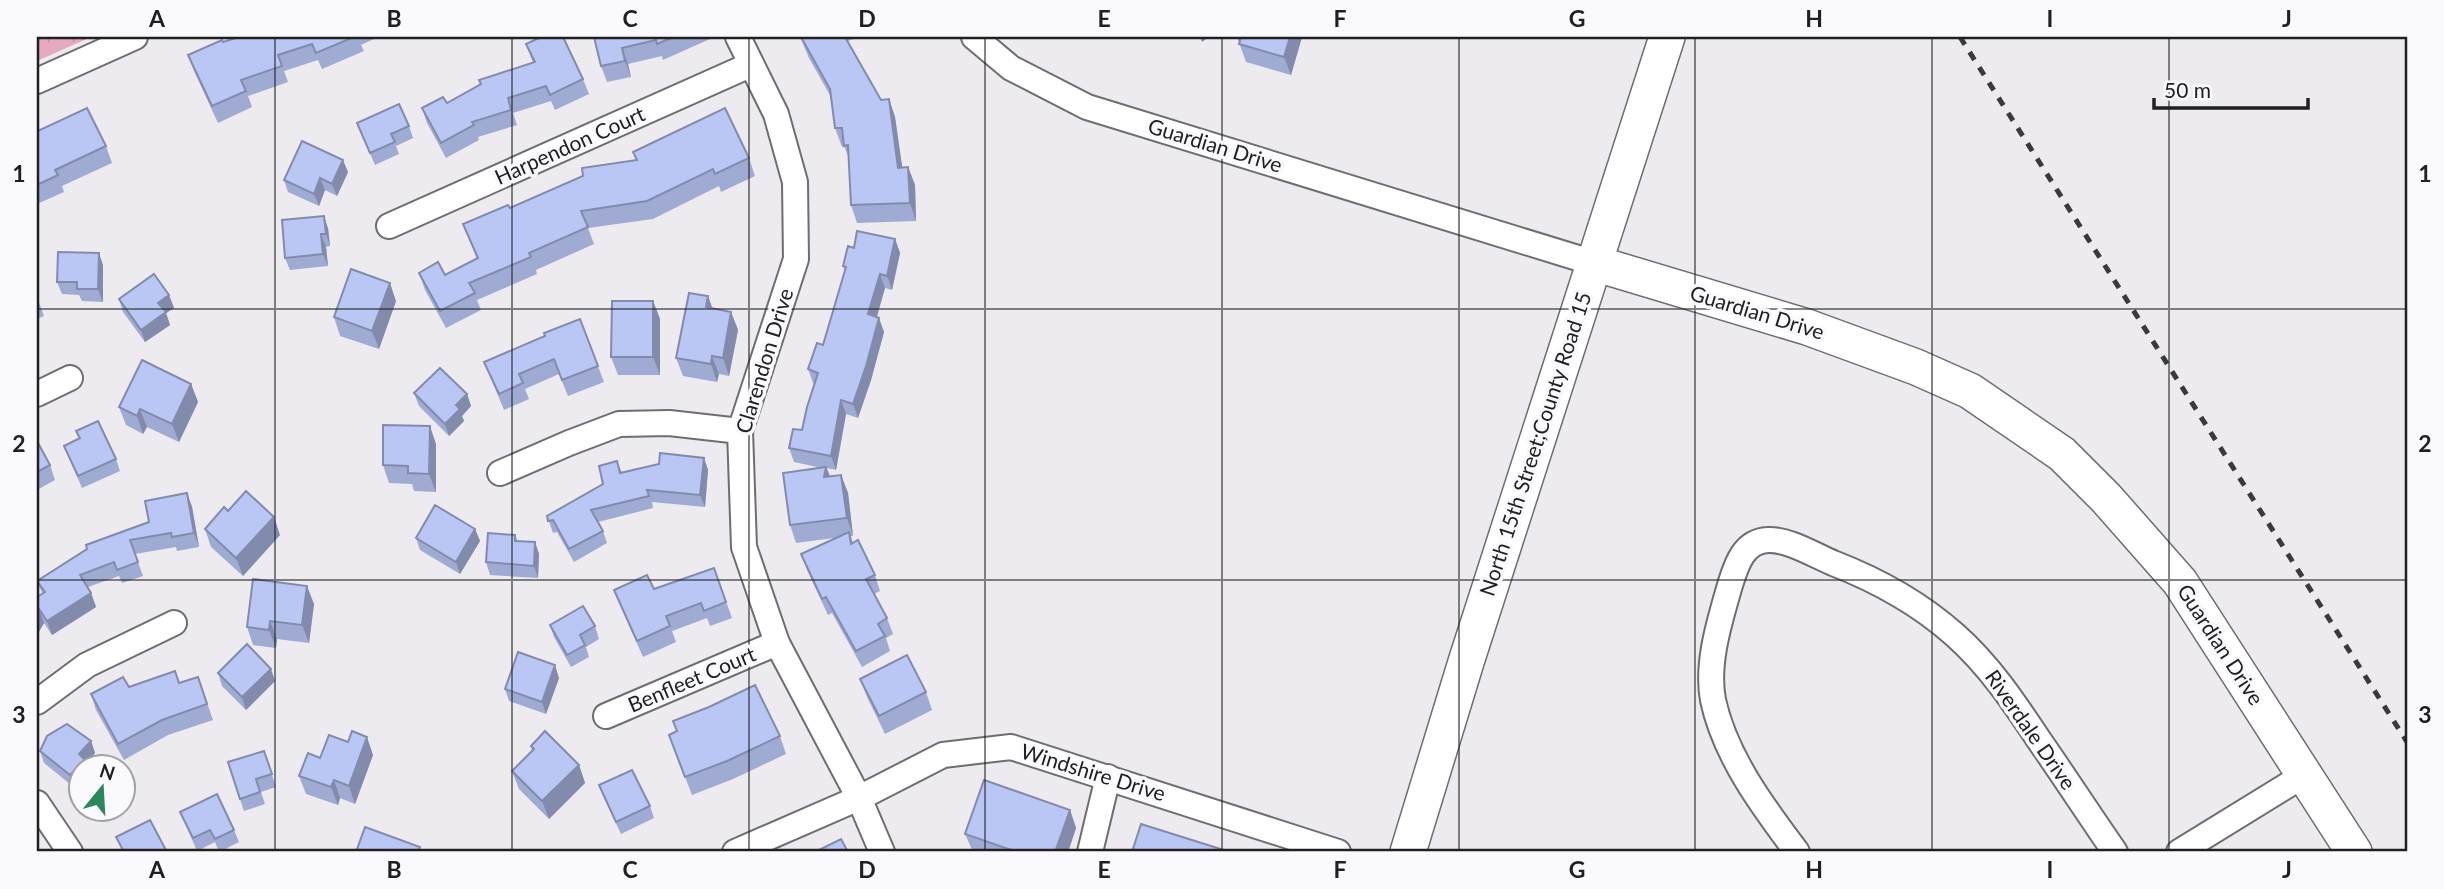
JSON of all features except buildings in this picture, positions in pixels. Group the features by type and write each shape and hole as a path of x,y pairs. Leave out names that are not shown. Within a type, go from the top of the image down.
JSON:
{"street":[{"path":"37,81 135,37"},
{"name":"Clarendon Drive","path":"738,37 776,114 795,182 796,259 740,431 744,547 777,643 859,798 882,852"},
{"name":"Guardian Drive","path":"974,37 1012,68 1087,107 1807,327 1916,367 1970,391 2019,423 2070,463 2106,498 2180,582 2354,852"},
{"name":"North 15th Street;County Road 15","path":"1408,852 1667,37"},
{"name":"Harpendon Court","path":"389,226 750,65"},
{"path":"37,394 70,378"},
{"path":"500,473 619,424 669,423 740,431"},
{"name":"Riverdale Drive","path":"1797,852 1742,771 1724,734 1713,698 1713,665 1720,619 1736,567 1745,550 1769,540 1785,543 1849,569 1919,606 1956,636 1997,679 2115,852"},
{"path":"37,702 87,665 174,623"},
{"name":"Benfleet Court","path":"606,716 777,643"},
{"name":"Windshire Drive","path":"735,852 859,798 943,755 1011,747 1338,852"},
{"path":"2179,852 2304,775"},
{"path":"1090,852 1108,777"},
{"path":"37,803 70,852"}],"green space":[{"path":"37,37 91,37 37,61"}],"railway":[{"path":"1960,37 2407,742"}]}
